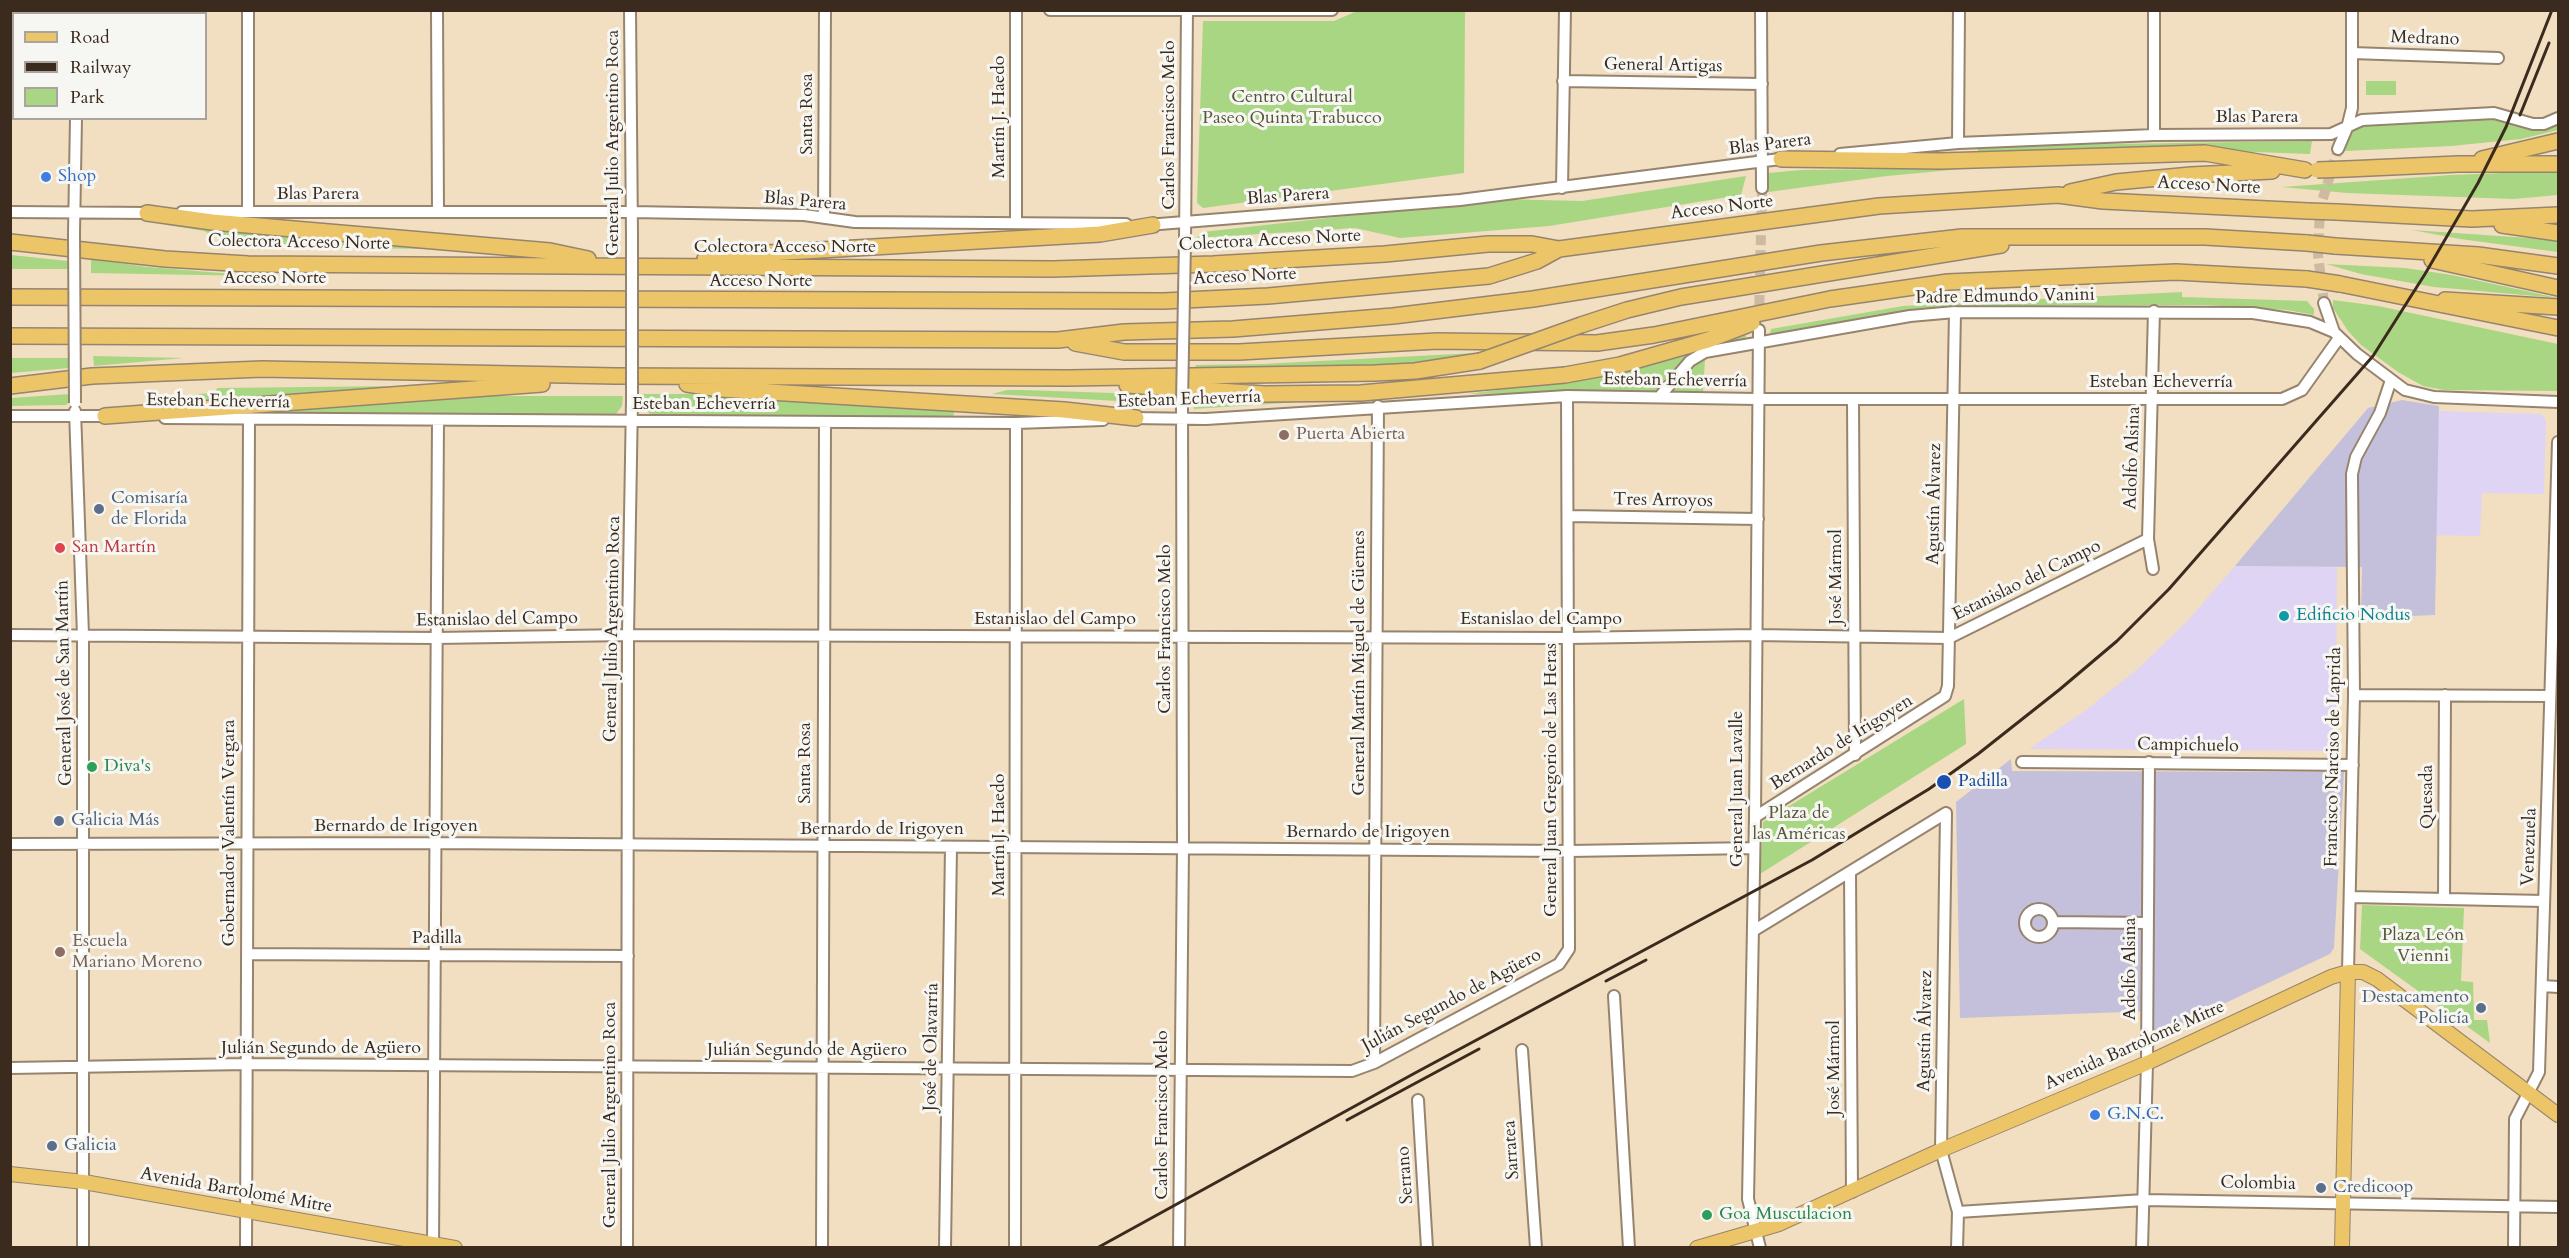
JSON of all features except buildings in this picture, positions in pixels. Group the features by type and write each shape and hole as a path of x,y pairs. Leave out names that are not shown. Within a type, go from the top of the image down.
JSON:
{"highway":[{"path":"2458,164 2559,141"},
{"path":"1781,159 1942,161 2205,153 2311,170"},
{"path":"2058,195 2116,182 2191,175 2458,164 2559,164"},
{"name":"Acceso Norte","path":"10,297 1164,301 1268,296 1489,276 1537,261 1559,249 1879,206 2058,195 2103,201 2472,219"},
{"path":"2508,219 2559,208"},
{"path":"147,213 212,222 550,251 620,266"},
{"path":"2472,219 2559,215"},
{"path":"2472,219 2559,233"},
{"path":"661,267 733,255 1100,234 1153,225"},
{"path":"10,336 1058,340 1124,332 1233,329 1394,316 1533,299 1887,245 1962,237 2205,237 2478,255 2559,266"},
{"path":"10,386 92,376 262,369 615,376 1068,378 1415,371 1480,361 1627,310 1681,297 2045,238"},
{"name":"Colectora Acceso Norte","path":"10,242 165,259 248,264 1053,269 1225,264 1385,254 1488,244 1532,244 1559,249"},
{"path":"2388,250 2559,288"},
{"path":"1058,340 1124,352 1239,352 1437,341 1597,343 1885,290 1992,279 2176,272 2307,279 2559,328"},
{"path":"2415,300 2476,300 2559,308"},
{"path":"1068,378 1149,387 1264,394 1361,393 1564,375 1620,365 1708,340 1790,308"},
{"path":"105,416 314,399 571,383 615,376"},
{"path":"634,376 720,389 1064,410 1136,418"}],"main road":[{"name":"Avenida Bartolomé Mitre","path":"1698,1248 1755,1232 1852,1192 1941,1150 2147,1063 2331,977 2348,972"},
{"path":"2348,972 2362,972 2377,979 2559,1115"},
{"name":"Francisco Narciso de Laprida","path":"2342,1248 2348,972"},
{"name":"Avenida Bartolomé Mitre","path":"10,1174 84,1182 433,1246 455,1248"}],"street":[{"path":"248,10 248,211"},
{"path":"437,10 438,212"},
{"name":"General Julio Argentino Roca","path":"627,1248 628,634 633,420 630,10"},
{"name":"Santa Rosa","path":"824,218 825,10"},
{"name":"Martín J. Haedo","path":"1016,10 1016,223"},
{"path":"1050,10 1332,10"},
{"path":"1562,188 1565,10"},
{"path":"1761,10 1762,188"},
{"path":"1958,143 1959,10"},
{"path":"2154,10 2154,135"},
{"path":"2338,148 2348,128 2352,108 2352,10"},
{"name":"Carlos Francisco Melo","path":"1179,1248 1183,848 1182,403 1187,11"},
{"name":"Medrano","path":"2352,53 2498,58"},
{"name":"General Artigas","path":"1563,81 1762,84"},
{"name":"Blas Parera","path":"10,212 631,212 804,215 855,222 1153,225 1460,200 1762,161 1958,143 2154,135 2331,134 2362,120 2494,113 2533,124 2544,124 2559,118"},
{"name":"General José de San Martín","path":"75,120 75,403 83,635 83,1248"},
{"path":"2324,303 2336,335 2391,380 2420,395 2559,402"},
{"name":"Adolfo Alsina","path":"2153,570 2148,539 2154,311"},
{"name":"Padre Edmundo Vanini","path":"1661,395 1696,356 1758,335 1910,315 1955,312 2253,313 2310,322 2336,335"},
{"name":"Agustín Álvarez","path":"1945,696 1949,638 1955,312"},
{"name":"General Juan Lavalle","path":"1758,335 1755,818 1748,1199 1760,1248"},
{"name":"Esteban Echeverría","path":"10,416 249,420 1016,423 1136,418 1182,419 1568,396 1661,395 1853,400 2270,400 2292,396 2312,379 2336,335"},
{"name":"Francisco Narciso de Laprida","path":"2348,972 2354,695 2352,474 2356,457 2380,414 2391,380"},
{"name":"General Juan Gregorio de Las Heras","path":"1568,396 1569,949"},
{"name":"José Mármol","path":"1853,400 1855,755"},
{"name":"General Martín Miguel de Güemes","path":"1374,1063 1378,406"},
{"name":"Gobernador Valentín Vergara","path":"246,1248 249,420"},
{"path":"433,1246 438,420"},
{"name":"Santa Rosa","path":"822,1248 825,422"},
{"name":"Martín J. Haedo","path":"1015,1248 1016,423"},
{"name":"Venezuela","path":"2514,1248 2516,1119 2539,1072 2550,696 2556,623 2559,442"},
{"name":"Tres Arroyos","path":"1568,516 1758,519"},
{"name":"Estanislao del Campo","path":"10,635 248,634 436,638 628,634 823,637 1376,635 1568,638 1755,635 1949,638 2148,539"},
{"path":"2354,695 2550,696"},
{"name":"Quesada","path":"2444,899 2445,695"},
{"name":"Bernardo de Irigoyen","path":"1755,818 1945,696"},
{"name":"Campichuelo","path":"2022,762 2353,765"},
{"name":"Adolfo Alsina","path":"2142,1248 2147,1063 2149,762"},
{"name":"Agustín Álvarez","path":"1850,872 1946,813 1941,1150 1958,1212 1957,1248"},
{"name":"Bernardo de Irigoyen","path":"10,844 434,843 1569,851 1754,848"},
{"name":"José de Olavarría","path":"945,1248 951,847"},
{"path":"2547,847 2559,847"},
{"path":"1753,931 1850,872"},
{"name":"José Mármol","path":"1850,872 1852,1192"},
{"path":"2350,897 2544,901"},
{"path":"2053,922 2147,923"},
{"name":"Julián Segundo de Agüero","path":"10,1068 246,1064 1352,1071 1374,1063 1390,1052 1559,964 1569,949"},
{"name":"Padilla","path":"247,954 628,956"},
{"path":"2543,986 2559,987"},
{"path":"1614,996 1629,1248"},
{"name":"Sarratea","path":"1522,1050 1536,1248"},
{"name":"Serrano","path":"1418,1101 1427,1248"},
{"name":"Colombia","path":"1958,1212 2144,1200 2559,1206"}],"shaded area":[{"path":"2402,400 2439,406 2435,615 2361,618 2362,567 2235,566 2368,408"},
{"path":"2435,411 2541,414 2546,420 2544,494 2482,493 2480,536 2427,535"},
{"path":"2235,566 2337,567 2336,746 2330,751 2029,749 2086,710 2141,666 2190,618"},
{"path":"2011,759 2012,771 2344,772 2334,948 2330,954 2155,1036 2151,1011 1960,1018 1956,802"}],"green space":[{"name":"Centro Cultural Paseo Quinta Trabucco","path":"1357,11 1465,11 1464,173 1203,208 1197,203 1203,21 1334,21"},
{"path":"2366,81 2396,81 2396,95 2366,95"},
{"path":"2495,116 2558,123 2558,130 2521,139 2451,146 2345,151 2349,131 2361,125"},
{"path":"2312,141 2310,154 2147,148 1999,154 1978,152 1978,146"},
{"path":"1972,168 1887,176 1768,192 1768,173 1801,170"},
{"path":"2558,171 2558,195 2514,199 2347,193 2282,187 2451,175"},
{"path":"1746,176 1741,195 1549,226 1400,238 1355,228 1196,238 1203,232 1496,199 1582,201"},
{"path":"161,224 427,245 435,249 251,247 227,242 204,231"},
{"path":"2412,230 2558,240 2558,252 2460,239"},
{"path":"11,255 68,261 68,269 11,269"},
{"path":"91,259 147,267 258,276 91,273"},
{"path":"2326,264 2405,268 2452,275 2558,298 2434,287 2361,274"},
{"path":"2182,292 2182,297 2307,301 2314,309 2314,315 2287,310 2206,305 1964,306 1908,311 1770,334 1771,329 1903,306"},
{"path":"2333,300 2378,306 2558,344 2558,391 2444,390 2423,386 2398,372 2361,345 2348,331 2333,308"},
{"path":"1746,335 1746,341 1705,349 1662,390 1654,392 1468,394 1606,375"},
{"path":"1475,353 1410,365 1195,368 1196,365 1262,364"},
{"path":"93,356 184,358 94,366"},
{"path":"11,358 69,358 69,368 11,373"},
{"path":"1705,359 1703,393 1674,391 1691,367 1696,362"},
{"path":"400,386 186,401 196,394 215,393 217,388"},
{"path":"1007,390 1172,395 1172,404 992,394"},
{"path":"70,394 71,401 66,405 11,406 11,398"},
{"path":"640,394 712,394 954,412 953,418 650,414 640,405"},
{"path":"1194,394 1358,398 1194,409"},
{"path":"486,396 623,396 622,406 616,414 609,416 223,415 278,407"},
{"name":"Plaza de las Américas","path":"1964,699 1966,744 1760,874 1763,822"},
{"name":"Plaza León Vienni","path":"2362,905 2464,908 2461,981 2473,982 2474,1020 2487,1020 2490,1043 2360,949"}],"tunnel":[{"path":"2324,303 2318,255 2320,208 2338,149"},
{"path":"1759,320 1762,188"}],"railway":[{"path":"1097,1248 1415,1073 1812,860 1929,789 1978,754 2117,641 2169,589 2373,356 2425,274 2478,183 2506,127 2552,10"},
{"path":"2520,115 2549,43"},
{"path":"1606,981 1646,960"},
{"path":"1347,1120 1479,1049"}],"place":[{"name":"Shop","path":"46,177"},
{"name":"Puerta Abierta","path":"1284,435"},
{"name":"Comisaría de Florida","path":"99,509"},
{"name":"San Martín","path":"60,548"},
{"name":"Edificio Nodus","path":"2284,616"},
{"name":"Diva's","path":"92,767"},
{"name":"Padilla","path":"1944,782"},
{"name":"Galicia Más","path":"59,821"},
{"name":"Escuela Mariano Moreno","path":"60,952"},
{"name":"Destacamento Policía","path":"2481,1008"},
{"name":"G.N.C.","path":"2095,1115"},
{"name":"Galicia","path":"52,1146"},
{"name":"Credicoop","path":"2321,1188"},
{"name":"Goa Musculacion","path":"1707,1215"}]}
